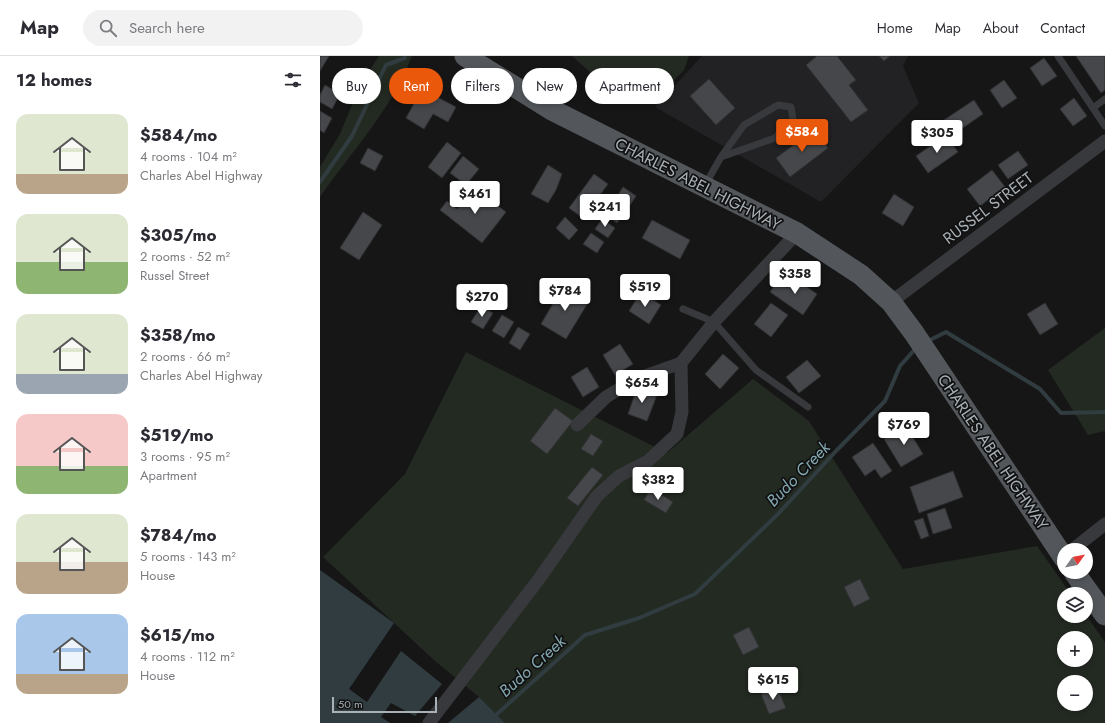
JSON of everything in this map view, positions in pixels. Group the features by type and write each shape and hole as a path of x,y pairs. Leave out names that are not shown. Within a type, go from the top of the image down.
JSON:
{"main road":[{"name":"CHARLES ABEL HIGHWAY","path":"465,56 552,110 797,233 861,275 890,302 914,333 1057,547"},
{"path":"1079,579 1105,615"}],"street":[{"name":"RUSSEL STREET","path":"890,302 1105,141"},
{"path":"577,425 606,397 636,379 681,363 714,322 797,233"},
{"path":"429,723 539,579 596,496 618,476 648,461 677,434 682,412 681,363"},
{"path":"1081,543 1105,524"}],"lane":[{"path":"1058,56 1105,126"},
{"path":"1093,108 1105,99"},
{"path":"704,187 721,156 744,125 778,105 790,107 793,119 774,138 721,156"},
{"path":"683,309 714,322 756,370 808,407"}],"shaded area":[{"path":"379,56 412,56 407,68 389,68 389,102 320,197 320,167 340,134 352,104 381,104 381,68 371,68"},
{"path":"572,56 689,56 684,70 674,80 674,68 586,68"},
{"path":"702,56 908,56 903,66 919,103 821,202 655,107 658,104 674,104 674,86"},
{"path":"1105,328 1105,431 1088,435 1048,370"},
{"path":"466,352 667,453 753,379 809,421 903,569 1037,546 1057,574 1057,579 1060,579 1066,587 1057,587 1057,623 1092,623 1105,642 1105,723 505,723 479,697 435,661 323,557 405,474"},
{"path":"320,570 394,623 349,689 367,702 401,651 442,684 415,716 391,703 381,717 390,723 320,723"},
{"path":"479,697 505,723 448,723"}],"building":[{"path":"320,56 329,56 320,71"},
{"path":"817,56 837,56 856,80 849,85 868,110 851,122 806,65"},
{"path":"879,56 890,56 884,61"},
{"path":"1076,56 1105,56 1105,90 1101,93"},
{"path":"1044,58 1057,76 1042,86 1030,68"},
{"path":"709,79 735,108 716,125 690,96"},
{"path":"1004,80 1017,98 1002,108 990,90"},
{"path":"325,85 332,89 332,104 335,104 332,109 320,102 320,95"},
{"path":"1074,98 1087,116 1073,126 1060,109"},
{"path":"443,100 456,107 448,122 433,114 424,129 406,118 414,104 443,104"},
{"path":"974,100 983,114 954,134 944,120"},
{"path":"320,111 332,118 324,133 320,130"},
{"path":"814,130 828,148 790,177 776,158"},
{"path":"946,135 958,152 928,173 916,156"},
{"path":"447,142 461,153 442,178 428,167"},
{"path":"368,148 383,156 375,171 360,163"},
{"path":"1018,151 1028,165 1008,179 998,165"},
{"path":"463,156 479,169 466,185 450,173"},
{"path":"548,165 562,174 556,190 548,203 531,194"},
{"path":"992,170 1005,187 980,206 967,189"},
{"path":"594,174 608,184 583,218 569,208"},
{"path":"473,187 506,212 482,243 440,210 447,201 457,209"},
{"path":"623,187 636,196 629,207 616,198"},
{"path":"894,194 914,207 903,226 882,213"},
{"path":"612,203 625,212 617,223 604,214"},
{"path":"363,212 382,225 359,260 340,248"},
{"path":"565,217 578,230 569,240 556,228"},
{"path":"602,219 615,228 608,238 595,229"},
{"path":"652,220 690,240 680,259 642,238"},
{"path":"591,233 604,242 597,253 583,244"},
{"path":"794,278 817,294 803,315 770,292 778,281 787,288"},
{"path":"564,285 589,301 566,339 541,324"},
{"path":"641,292 661,305 649,324 629,311"},
{"path":"771,303 788,315 771,337 754,324"},
{"path":"1045,303 1058,324 1040,335 1027,314"},
{"path":"481,306 493,313 483,329 471,322"},
{"path":"502,315 514,322 504,338 492,331"},
{"path":"518,327 530,334 520,350 509,343"},
{"path":"620,344 633,364 615,375 603,355"},
{"path":"723,354 739,368 720,389 705,374"},
{"path":"807,360 821,376 799,393 786,377"},
{"path":"587,367 599,387 583,397 571,377"},
{"path":"637,388 657,395 647,421 628,414"},
{"path":"555,408 573,421 547,454 530,441"},
{"path":"906,426 923,454 901,467 884,439"},
{"path":"591,434 603,441 593,456 581,449"},
{"path":"873,443 892,471 881,478 875,469 865,476 852,457"},
{"path":"592,467 603,475 578,506 567,498"},
{"path":"953,471 963,497 919,513 910,487"},
{"path":"651,488 673,502 666,513 644,500"},
{"path":"945,508 952,528 933,534 927,514"},
{"path":"923,518 929,536 921,539 914,521"},
{"path":"860,579 870,599 854,607 844,587"},
{"path":"749,627 759,647 743,655 733,635"},
{"path":"777,687 786,708 769,714 761,694"}],"waterway":[{"path":"320,182 352,136 386,65 405,58"},
{"name":"Budo Creek","path":"926,342 946,332 1040,389 1061,413 1105,412"},
{"name":"Budo Creek","path":"497,714 585,635 639,618 695,594 778,514 836,451 885,401 900,366 917,347"}]}
